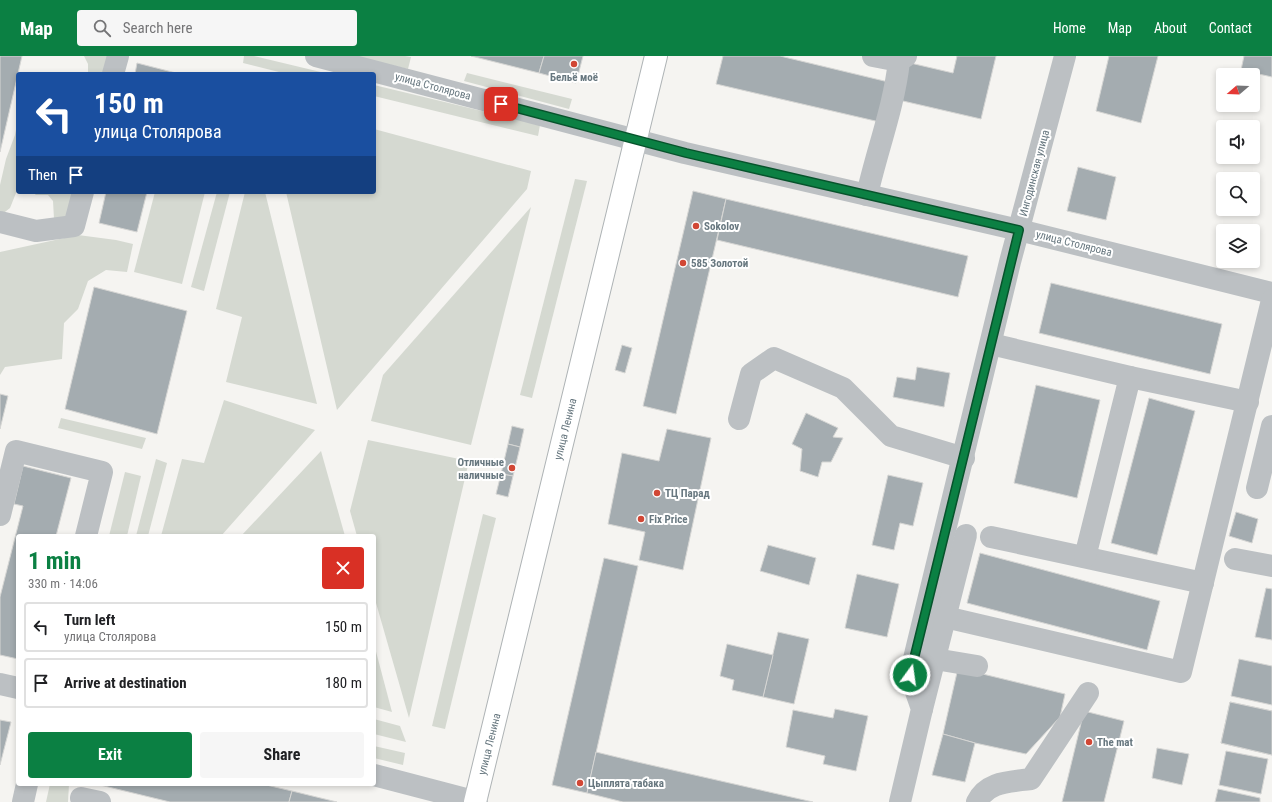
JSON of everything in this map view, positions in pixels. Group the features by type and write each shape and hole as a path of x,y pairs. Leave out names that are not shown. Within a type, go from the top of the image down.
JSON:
{"main road":[{"name":"улица Ленина","path":"475,802 656,56"}],"street":[{"path":"114,72 118,56"},
{"name":"улица Столярова","path":"316,56 686,153 1019,230 1272,293"},
{"path":"866,195 903,59 873,56"},
{"name":"Ингодинская улица","path":"922,709 910,675 1019,230 1065,56"},
{"path":"1,224 36,231 74,226 82,194"},
{"path":"945,617 1181,672 1272,300"},
{"path":"991,344 1130,377 1248,402"},
{"path":"739,419 751,374 774,358 843,388 891,436 964,458"},
{"path":"1085,557 1130,377"},
{"path":"1257,488 1272,426"},
{"path":"0,515 5,480 16,451 102,472 86,534"},
{"path":"900,802 966,535"},
{"path":"991,537 1203,583"},
{"path":"1235,559 1272,566"},
{"path":"935,659 977,666"},
{"path":"0,684 16,688"},
{"path":"977,802 980,794 997,784 1030,779 1088,693"},
{"path":"376,777 475,802"},
{"path":"23,802 27,786"}],"shaded area":[{"path":"84,56 107,56 109,72 88,72 88,64"},
{"path":"244,56 254,56 321,72 279,72 243,63"},
{"path":"353,56 405,56 411,57 408,69"},
{"path":"467,73 572,99 569,109 464,81"},
{"path":"376,85 540,125 538,136 376,96"},
{"path":"16,130 16,193 10,208 1,215 0,185 6,159"},
{"path":"376,130 531,171 527,189 337,410 286,194 376,194"},
{"path":"575,179 587,181 532,398 520,395"},
{"path":"71,194 72,209 65,217 54,219 53,201 48,195 35,195"},
{"path":"154,194 204,194 182,284 134,272"},
{"path":"216,194 229,194 204,291 191,287"},
{"path":"245,194 265,194 317,404 226,382 242,317 216,309"},
{"path":"531,207 471,445 371,421 383,375"},
{"path":"78,235 116,240 133,244 127,272 106,270 88,281 78,309 64,323 62,359 5,367 0,375 0,252"},
{"path":"224,400 315,430 223,534 162,534 182,459 204,463"},
{"path":"61,418 146,438 142,449 58,428"},
{"path":"368,440 469,461 409,718 376,603 376,534 356,534 350,511"},
{"path":"321,451 344,534 243,534"},
{"path":"156,459 167,463 149,534 137,534"},
{"path":"125,472 141,476 127,534 110,534"},
{"path":"483,514 496,518 445,729 432,726"},
{"path":"376,652 392,712 376,708"},
{"path":"376,720 400,726 406,742 376,734"},
{"path":"376,746 405,753 403,765 376,758"},
{"path":"50,786 69,786 68,802 46,802"}],"building":[{"path":"0,56 22,56 18,72 16,72 16,82 0,152"},
{"path":"471,56 544,56 539,73"},
{"path":"544,56 583,56 576,83 539,73"},
{"path":"723,56 780,56 901,85 906,62 953,73 957,56 996,56 981,119 890,98 884,123 716,84"},
{"path":"1109,56 1158,56 1141,123 1096,111"},
{"path":"1244,56 1272,56 1272,77 1260,74 1260,68 1241,68"},
{"path":"137,63 172,72 135,72"},
{"path":"1078,167 1116,177 1106,220 1067,211"},
{"path":"693,191 726,199 676,414 643,406"},
{"path":"106,194 146,194 137,232 99,223"},
{"path":"726,199 968,256 958,297 717,240"},
{"path":"1051,283 1222,324 1210,374 1039,333"},
{"path":"94,287 187,311 157,434 65,409"},
{"path":"622,345 632,348 625,373 615,370"},
{"path":"917,367 950,373 944,407 893,397 897,377 915,380"},
{"path":"1036,385 1100,400 1077,498 1014,483"},
{"path":"0,394 8,396 0,429"},
{"path":"1149,398 1195,411 1157,555 1111,543"},
{"path":"806,413 838,428 833,437 843,438 831,462 822,462 818,477 800,471 802,449 792,444"},
{"path":"512,426 524,429 520,447 508,444"},
{"name":"ТЦ Парад","path":"667,429 711,438 683,570 639,560 645,532 608,524 622,453 659,461"},
{"path":"508,444 520,447 513,476 501,474"},
{"path":"23,466 71,478 57,534 16,534 16,659 0,655 0,597 23,506 14,504"},
{"path":"501,474 513,476 508,497 496,494"},
{"path":"888,475 923,483 913,526 900,523 894,550 872,545"},
{"path":"1236,512 1258,519 1252,543 1229,536"},
{"path":"768,545 816,558 809,585 760,571"},
{"path":"980,553 1160,601 1147,650 967,603"},
{"path":"604,558 638,566 587,793 552,785"},
{"path":"857,574 899,584 887,637 845,628"},
{"path":"1266,588 1272,589 1272,640 1255,637"},
{"path":"778,632 809,639 794,704 763,697"},
{"path":"727,644 773,655 763,697 732,690 734,680 720,676"},
{"path":"1239,659 1272,666 1272,705 1231,696"},
{"path":"958,668 1065,694 1060,717 1026,754 975,743 943,734"},
{"path":"1230,702 1272,711 1272,755 1221,743"},
{"path":"1230,702 1272,711 1272,755 1221,743"},
{"path":"835,709 868,716 856,771 823,764 825,756 786,747 793,710 833,718"},
{"path":"1084,711 1124,721 1104,802 1062,802"},
{"path":"0,720 11,722 0,765"},
{"path":"943,734 975,743 965,782 932,775"},
{"path":"1157,748 1189,754 1182,785 1152,778"},
{"path":"1226,751 1268,759 1261,794 1219,785"},
{"path":"596,752 813,802 623,802 587,793"},
{"path":"104,786 271,786 292,791 289,802 170,802"},
{"path":"1218,789 1260,798 1260,802 1215,802"},
{"path":"292,791 337,802 289,802"}],"place":[{"name":"Бельё моё","path":"574,64"},
{"name":"Sokolov","path":"696,226"},
{"name":"585 Золотой","path":"683,263"},
{"name":"Отличные наличные","path":"512,468"},
{"name":"ТЦ Парад","path":"657,493"},
{"name":"Fix Price","path":"641,519"},
{"name":"The mat","path":"1089,742"},
{"name":"Цыплята табака","path":"580,783"}],"route":[{"path":"501,104 686,153 1019,230 910,675"}]}
